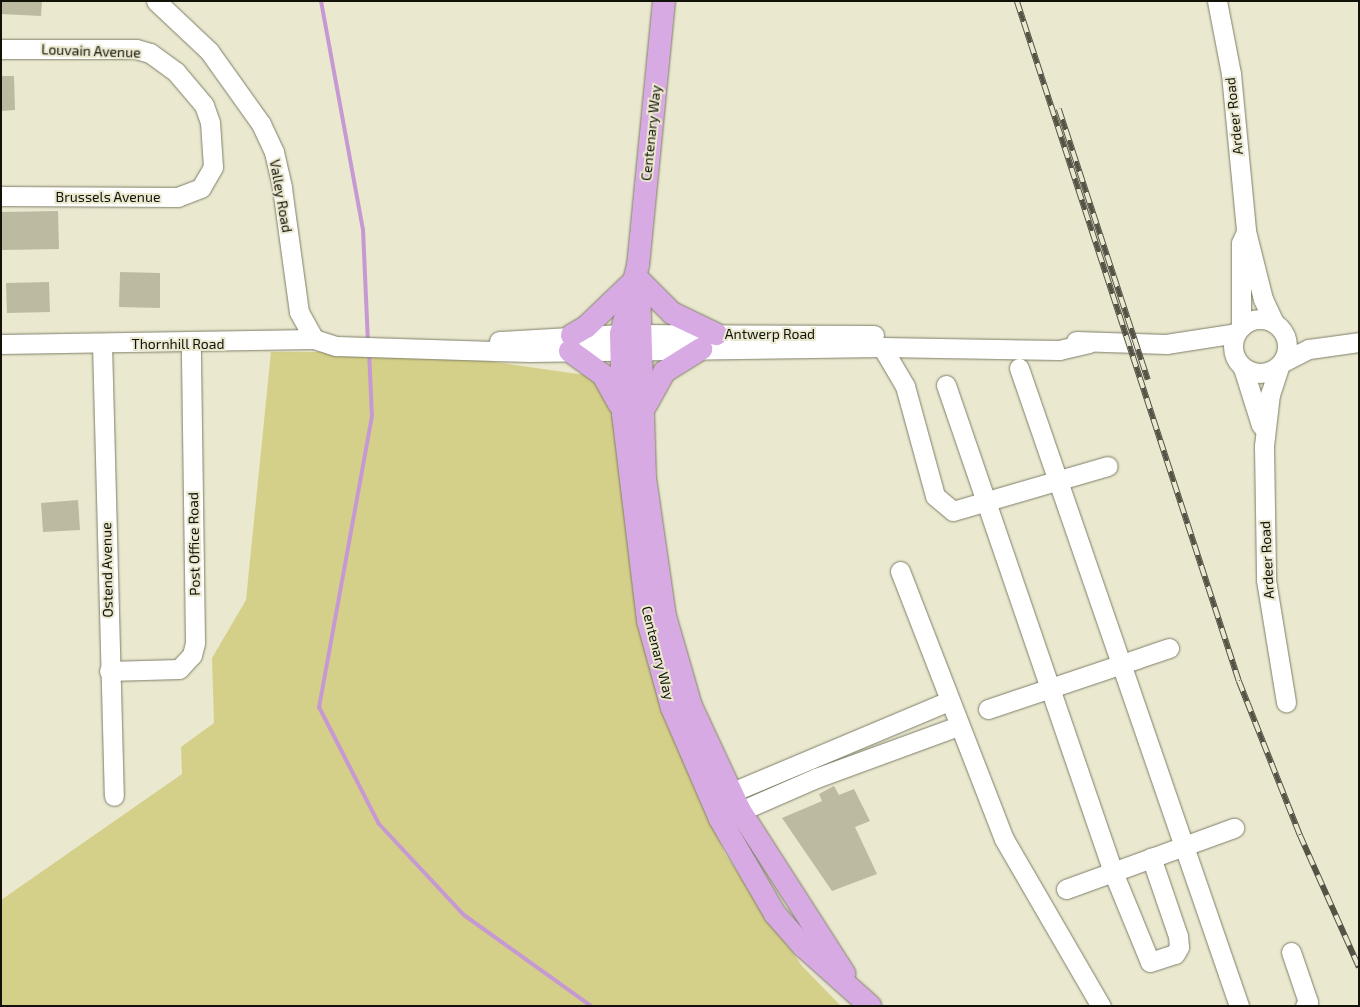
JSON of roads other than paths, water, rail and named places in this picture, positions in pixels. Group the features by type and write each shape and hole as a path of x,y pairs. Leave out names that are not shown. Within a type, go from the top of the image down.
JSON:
{"main road":[{"name":"Centenary Way","path":"664,1 636,275 632,342 633,412 648,621 672,708 725,806 775,914 803,946 852,987 870,1006"},
{"path":"636,275 672,313 708,342 664,372 633,412 611,384 571,343 636,275"}],"street":[{"name":"Valley Road","path":"156,1 209,51 261,124 274,152 282,188 299,312 314,339"},
{"name":"Ardeer Road","path":"1217,1 1231,74 1246,231 1263,298 1277,325"},
{"name":"Louvain Avenue","path":"1,49 136,49 163,61 204,105 212,148 212,167 208,178"},
{"name":"Brussels Avenue","path":"1,196 190,196 208,178"},
{"name":"Ardeer Road","path":"1239,330 1241,243 1246,231"},
{"path":"1327,344 1300,339 1277,325 1253,320 1239,330 1233,347 1240,365 1258,374 1281,364 1301,351 1327,344 1357,341"},
{"path":"1277,325 1288,347 1281,364"},
{"name":"Antwerp Road","path":"1166,344 1239,330"},
{"name":"Antwerp Road","path":"352,344 451,346 632,342 1050,338 1089,343 1166,344 1210,349 1240,365"},
{"name":"Thornhill Road","path":"1,344 191,344 314,339 323,344 352,344"},
{"name":"Antwerp Road","path":"708,342 1059,350 1089,343"},
{"name":"Ostend Avenue","path":"102,344 109,671 114,796"},
{"name":"Post Office Road","path":"109,671 179,669 192,655 196,643 191,344"},
{"path":"882,347 905,386 935,496 953,511 986,503 1108,466"},
{"path":"905,386 909,360 916,348"},
{"name":"Ardeer Road","path":"1281,364 1270,394 1264,446 1266,580 1286,702"},
{"name":"Ardeer Road","path":"1240,365 1258,411 1264,446"},
{"path":"1019,368 1239,1006"},
{"path":"946,385 1048,688 1113,872 1147,960 1175,954 1178,936 1151,857"},
{"path":"900,571 958,726 1004,839 1101,1006"},
{"path":"988,709 1169,648"},
{"path":"725,806 949,701"},
{"path":"725,806 958,726"},
{"path":"1066,889 1234,828"},
{"path":"1291,952 1308,1002 1305,1006"}],"waterway":[{"path":"321,1 363,229 368,342"},
{"path":"369,351 372,416 319,707 379,824 464,915 591,1006"}],"railway":[{"path":"1017,1 1239,681 1300,835 1359,967"},
{"path":"1059,109 1148,380"}]}
